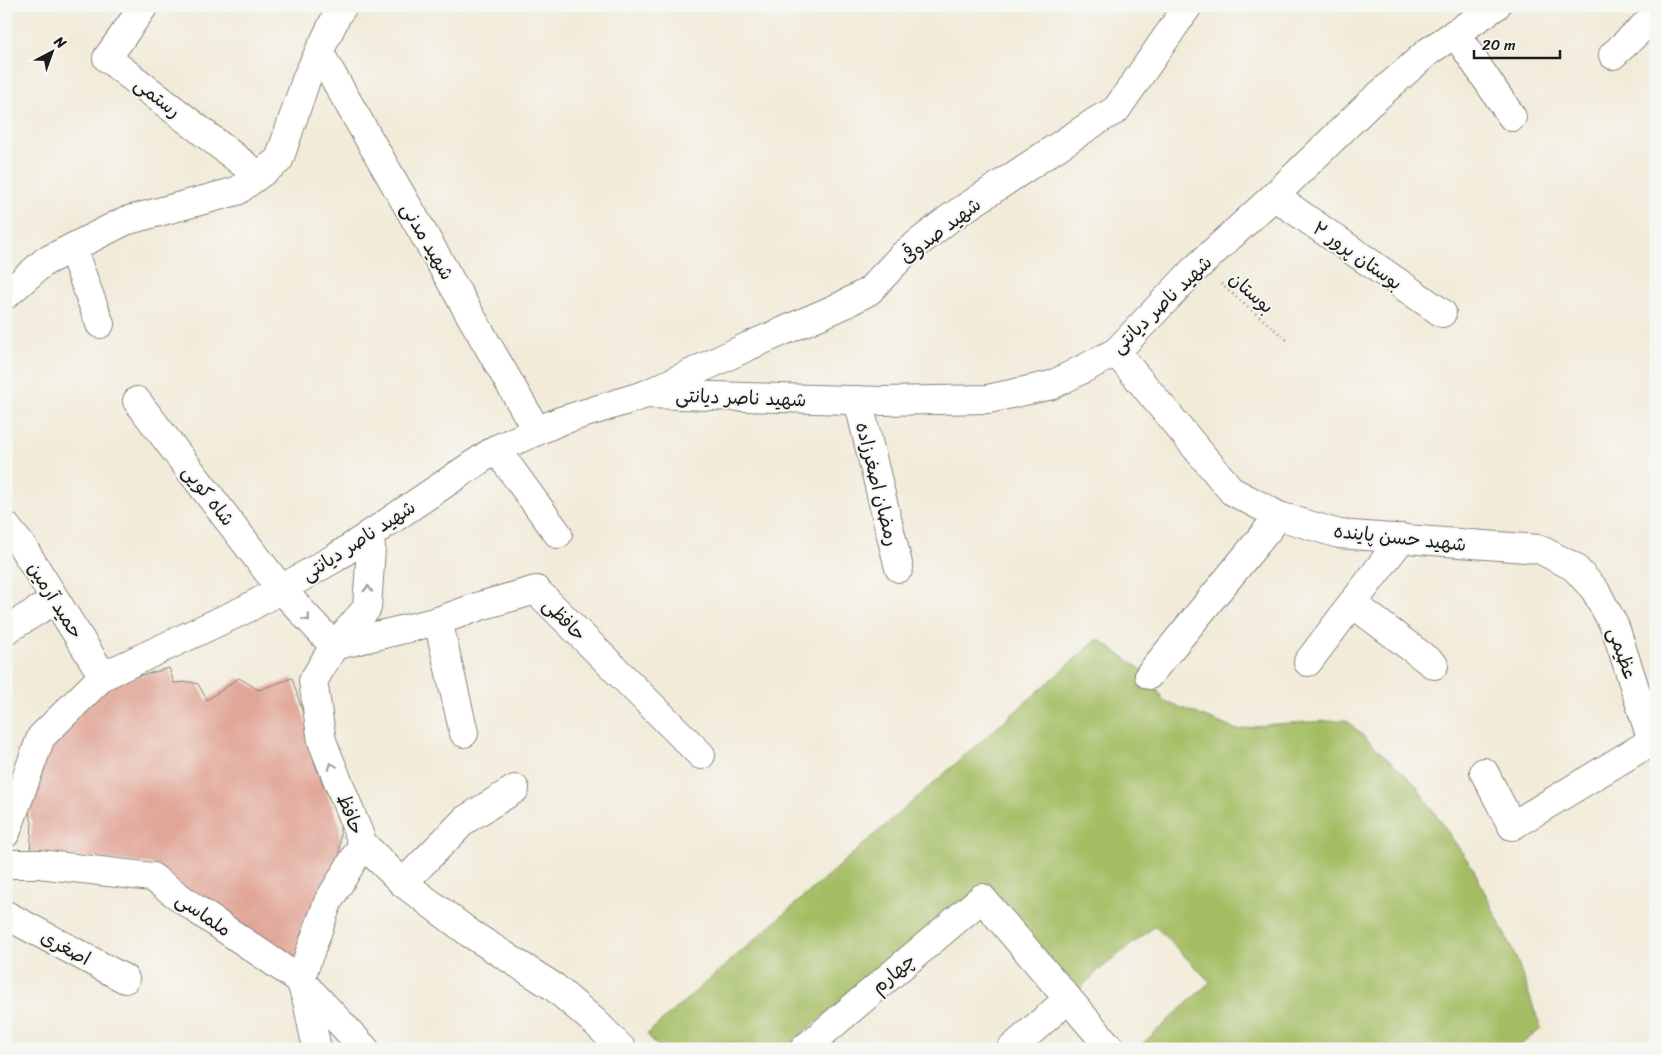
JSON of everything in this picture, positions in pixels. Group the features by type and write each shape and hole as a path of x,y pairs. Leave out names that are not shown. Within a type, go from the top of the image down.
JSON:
{"street":[{"name":"رستمی","path":"144,6 107,58 258,175"},
{"path":"6,295 44,262 125,221 237,191 279,160 307,77 343,6"},
{"name":"شهید صدوقی","path":"646,394 869,292 903,255 950,218 1090,125 1116,110 1188,6"},
{"name":"شهید ناصر دیانتی","path":"6,833 41,737 104,676 248,608 335,558 496,449 536,431 560,421 646,394 858,400 988,399 1052,385 1116,352 1200,266 1369,104 1429,51 1496,6"},
{"path":"1613,54 1656,16"},
{"path":"1455,32 1512,118"},
{"name":"شهید مدنی","path":"319,52 536,431"},
{"name":"بوستان پرور ۲","path":"1274,196 1442,313"},
{"path":"72,248 100,324"},
{"name":"شهید حسن پاینده","path":"1116,352 1232,491 1280,516 1339,534 1538,549 1574,567"},
{"name":"رمضان اصغرزاده","path":"858,400 899,568"},
{"name":"شاه کویی","path":"137,401 281,589 334,646"},
{"path":"496,449 558,534"},
{"path":"1149,675 1280,516"},
{"name":"حمید آرمین","path":"6,526 22,546 104,676"},
{"name":"حافظ","path":"369,534 371,548 367,608 334,646 313,681 322,741 363,844 403,883 471,934 554,987 622,1049"},
{"path":"1308,662 1402,538"},
{"name":"عظیمی","path":"1574,567 1595,590 1615,627 1654,744"},
{"name":"حافظی","path":"334,646 438,621 480,606 536,590 701,755"},
{"path":"6,630 55,600"},
{"path":"1352,602 1434,666"},
{"path":"438,621 464,732"},
{"path":"1484,772 1512,826 1654,744"},
{"path":"403,883 465,820 515,789"},
{"path":"317,1049 307,1001 300,980 328,902 363,844"},
{"name":"ملماسی","path":"6,864 39,864 152,877 300,980 364,1049"},
{"name":"چهارم","path":"804,1049 982,898 1068,999"},
{"name":"اصغری","path":"6,915 125,979"},
{"path":"1011,1049 1068,999 1111,1049"}],"path":[{"name":"بوستان","path":"1200,266 1287,340"}],"green space":[{"path":"1098,639 1149,675 1163,700 1237,730 1273,724 1346,720 1414,783 1474,870 1517,960 1541,1029 1515,1049 1230,1049 1229,1047 1227,1049 1137,1049 1210,982 1155,926 1099,970 1072,996 981,887 783,1049 660,1049 647,1034"}],"building":[{"path":"169,668 174,683 191,682 198,684 207,700 239,678 259,690 292,678 310,736 314,762 340,825 340,854 329,876 301,962 287,964 151,864 30,852 32,823 26,800 47,742 109,684"}]}
